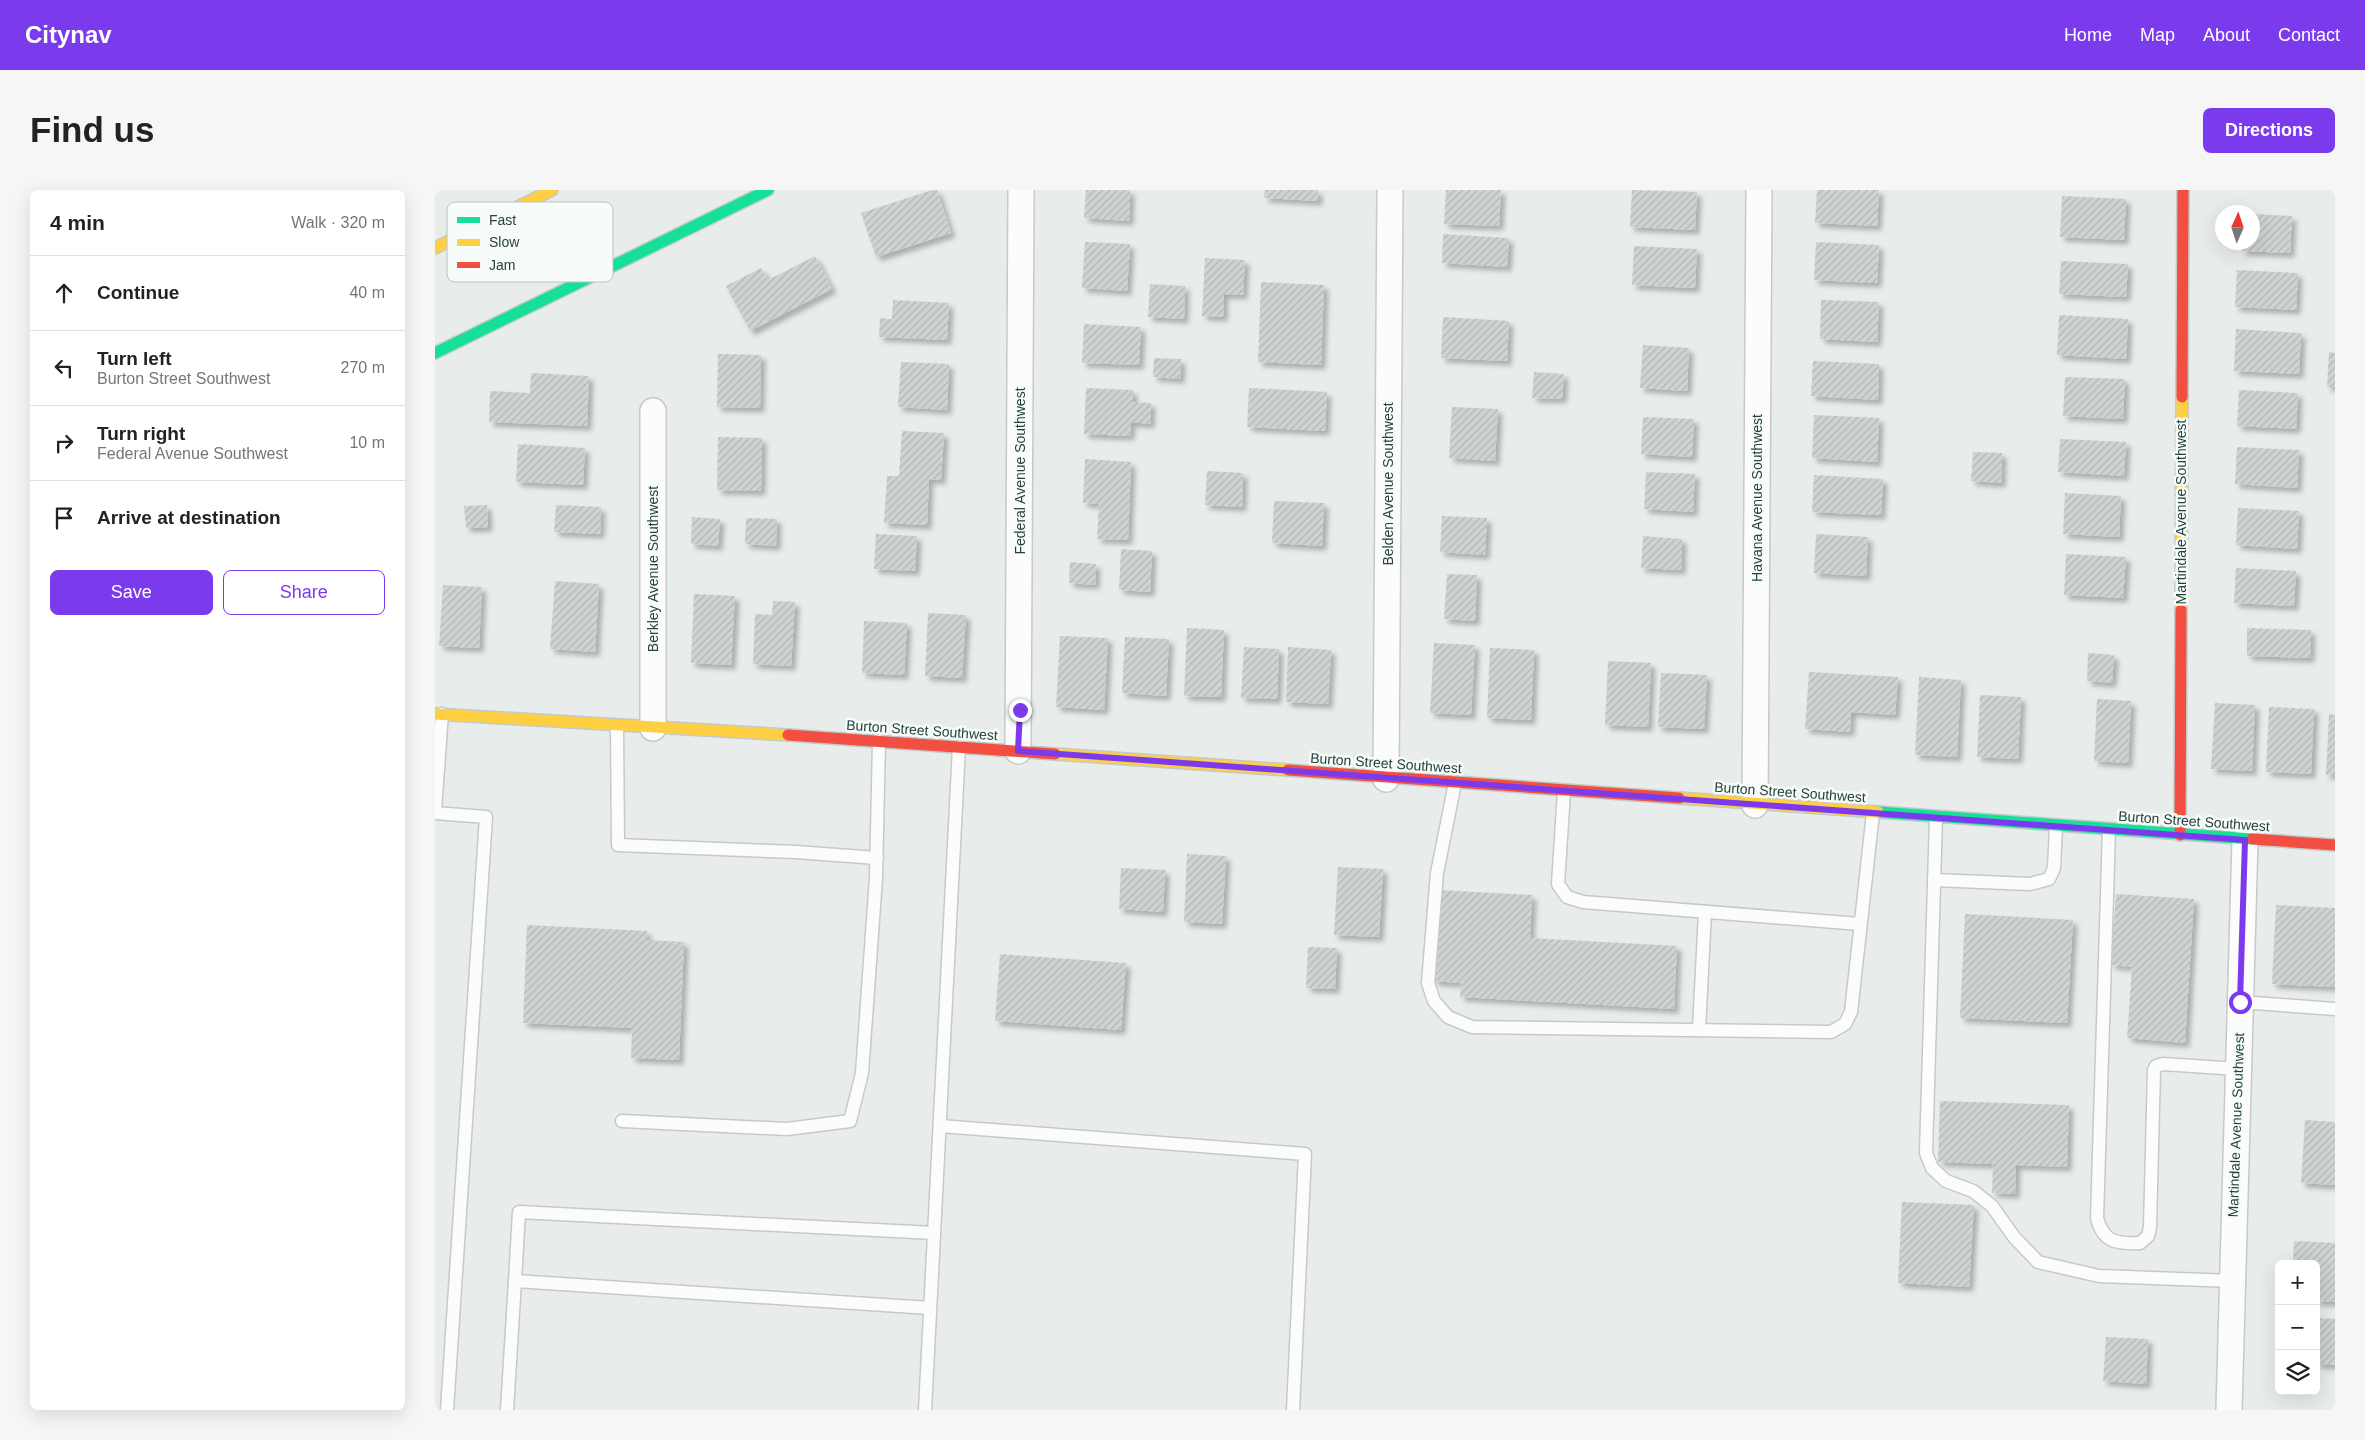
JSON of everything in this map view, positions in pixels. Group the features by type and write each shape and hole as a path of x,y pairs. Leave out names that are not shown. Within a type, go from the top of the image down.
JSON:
{"main road":[{"path":"528,202 552,190"},
{"path":"613,266 769,190"},
{"name":"Martindale Avenue Southwest","path":"2180,835 2183,190"},
{"path":"435,248 447,242"},
{"path":"435,353 580,282"},
{"name":"Burton Street Southwest","path":"438,714 1018,751 1386,779 2335,845"}],"street":[{"name":"Federal Avenue Southwest","path":"1018,751 1020,710 1021,190"},
{"name":"Belden Avenue Southwest","path":"1386,779 1390,190"},
{"name":"Havana Avenue Southwest","path":"1755,805 1759,190"},
{"name":"Berkley Avenue Southwest","path":"653,411 653,728"},
{"name":"Martindale Avenue Southwest","path":"2229,1410 2245,840"}],"lane":[{"path":"438,714 435,812 486,817 447,1410"},
{"path":"617,726 618,845 796,852 877,858"},
{"path":"622,1121 787,1129 851,1121 862,1073 877,858 879,742"},
{"path":"925,1410 959,747"},
{"path":"1455,783 1437,873 1428,983 1434,1001 1448,1017 1472,1027 1831,1032 1845,1024 1851,1012 1873,813"},
{"path":"1564,791 1558,884 1567,897 1583,902 1860,924"},
{"path":"1936,817 1926,1153 1932,1168 1946,1181 1973,1191 1992,1206 2014,1237 2038,1262 2099,1276 2232,1281"},
{"path":"1934,880 2030,884 2049,879 2054,868 2056,826"},
{"path":"2109,830 2097,1218 2103,1233 2113,1242 2140,1244 2148,1236 2150,1227 2154,1070 2156,1066 2163,1064 2238,1068"},
{"path":"1699,1030 1705,912"},
{"path":"2240,1002 2335,1009"},
{"path":"940,1126 1305,1154 1293,1410"},
{"path":"507,1410 519,1212 934,1233"},
{"path":"515,1281 930,1308"}],"building":[{"path":"937,190 951,233 876,257 861,213"},
{"path":"1086,190 1130,190 1129,221 1084,218"},
{"path":"1265,190 1318,190 1318,201 1264,198"},
{"path":"1446,190 1501,190 1499,226 1444,224"},
{"path":"1632,190 1697,192 1695,230 1630,227"},
{"path":"1817,190 1879,190 1877,226 1815,223"},
{"path":"2062,196 2126,199 2124,240 2060,237"},
{"path":"2260,214 2292,216 2290,253 2242,251 2260,250"},
{"path":"1443,234 1509,238 1507,267 1442,263"},
{"path":"1085,242 1130,244 1127,291 1082,288"},
{"path":"1816,242 1879,245 1877,283 1814,280"},
{"path":"1634,246 1697,249 1695,288 1632,285"},
{"path":"815,256 832,289 750,331 726,286 761,268 768,280"},
{"path":"1205,258 1245,260 1243,295 1224,294 1223,317 1202,316"},
{"path":"2061,261 2128,264 2126,297 2059,294"},
{"path":"2237,270 2298,273 2296,310 2235,307"},
{"path":"1261,282 1324,285 1321,365 1258,362"},
{"path":"1150,284 1185,286 1184,319 1148,317"},
{"path":"893,300 949,303 947,340 879,337 880,318 892,319"},
{"path":"1821,300 1879,302 1877,342 1820,339"},
{"path":"2059,315 2128,319 2126,359 2057,355"},
{"path":"1443,317 1509,321 1507,361 1441,358"},
{"path":"1084,324 1141,327 1139,365 1082,363"},
{"path":"2236,329 2301,333 2299,374 2234,371"},
{"path":"1643,345 1689,348 1687,391 1640,388"},
{"path":"2329,352 2335,353 2335,387 2327,387"},
{"path":"718,354 761,355 760,408 717,407"},
{"path":"1154,358 1181,359 1180,379 1153,377"},
{"path":"1813,361 1879,364 1878,400 1811,396"},
{"path":"901,362 949,364 947,410 898,407"},
{"path":"1534,372 1564,374 1562,399 1532,398"},
{"path":"531,373 589,376 587,426 489,422 490,391 530,393"},
{"path":"2065,377 2125,379 2123,419 2063,416"},
{"path":"1086,388 1133,390 1132,402 1151,403 1150,424 1131,422 1130,436 1084,434"},
{"path":"1249,388 1327,392 1325,431 1247,427"},
{"path":"2239,390 2298,393 2296,429 2237,426"},
{"path":"1452,407 1498,409 1495,461 1449,458"},
{"path":"1814,415 1879,418 1877,462 1812,458"},
{"path":"1643,417 1694,419 1692,457 1641,454"},
{"path":"902,431 944,433 941,480 929,479 927,525 884,523 887,476 899,476"},
{"path":"718,437 762,438 761,491 717,490"},
{"path":"2060,439 2126,442 2124,476 2058,472"},
{"path":"518,444 585,448 583,485 516,482"},
{"path":"2237,447 2299,450 2297,488 2235,484"},
{"path":"1973,452 2002,453 2001,483 1971,481"},
{"path":"1085,459 1131,462 1128,540 1097,539 1099,504 1083,503"},
{"path":"1207,471 1243,473 1242,507 1205,505"},
{"path":"1646,472 1695,474 1693,512 1644,509"},
{"path":"1814,475 1883,479 1881,515 1812,512"},
{"path":"2065,493 2121,496 2119,537 2063,534"},
{"path":"1274,501 1324,503 1322,546 1272,543"},
{"path":"487,505 488,527 466,528 464,506"},
{"path":"556,505 601,507 600,534 554,532"},
{"path":"2238,508 2299,511 2297,549 2236,545"},
{"path":"1442,516 1487,518 1485,555 1440,552"},
{"path":"692,517 720,519 718,546 691,544"},
{"path":"746,518 777,519 776,546 745,544"},
{"path":"876,534 917,536 915,571 874,569"},
{"path":"1816,534 1868,537 1866,576 1814,573"},
{"path":"1643,536 1682,539 1681,570 1641,568"},
{"path":"1121,549 1152,551 1150,592 1119,590"},
{"path":"2066,554 2126,557 2123,598 2064,595"},
{"path":"1070,562 1096,564 1095,585 1069,583"},
{"path":"2236,568 2296,571 2294,606 2234,603"},
{"path":"1447,574 1477,575 1475,621 1444,619"},
{"path":"555,581 599,584 595,652 550,649"},
{"path":"443,585 482,587 479,648 439,646"},
{"path":"694,594 735,596 731,665 691,663"},
{"path":"773,601 795,602 791,666 753,664 755,614 772,615"},
{"path":"928,613 966,615 962,678 925,676"},
{"path":"864,621 907,623 904,675 862,673"},
{"path":"1187,628 1224,630 1221,697 1184,696"},
{"path":"2247,628 2311,630 2310,658 2247,656"},
{"path":"1060,636 1108,638 1104,710 1056,707"},
{"path":"1125,637 1169,639 1166,696 1122,693"},
{"path":"1434,643 1475,645 1471,715 1430,713"},
{"path":"1244,647 1279,649 1277,699 1241,698"},
{"path":"1288,647 1331,650 1328,704 1286,702"},
{"path":"1490,648 1534,650 1531,720 1487,718"},
{"path":"2088,653 2114,655 2112,683 2087,681"},
{"path":"1608,661 1651,663 1648,727 1605,725"},
{"path":"1809,672 1898,677 1895,715 1851,712 1850,732 1805,729"},
{"path":"1661,673 1707,675 1704,729 1658,727"},
{"path":"1919,677 1961,680 1957,757 1915,755"},
{"path":"1980,695 2021,697 2018,759 1977,757"},
{"path":"2097,699 2131,701 2128,763 2094,761"},
{"path":"2215,703 2255,705 2252,771 2211,769"},
{"path":"2269,707 2314,709 2311,774 2266,772"},
{"path":"2329,714 2335,715 2335,775 2326,775"},
{"path":"1187,854 1226,856 1222,924 1184,922"},
{"path":"1338,867 1383,869 1379,937 1334,935"},
{"path":"1121,868 1165,870 1163,912 1119,909"},
{"path":"1438,890 1532,895 1530,938 1677,946 1674,1009 1460,997 1461,983 1433,981"},
{"path":"2116,894 2194,899 2185,1043 2127,1038 2132,967 2111,965"},
{"path":"2276,905 2335,908 2335,987 2272,984"},
{"path":"1965,914 2073,920 2067,1023 1960,1018"},
{"path":"527,925 647,931 647,940 684,942 679,1060 631,1058 632,1028 523,1023"},
{"path":"1308,947 1337,948 1335,989 1306,988"},
{"path":"1000,954 1126,963 1121,1030 995,1021"},
{"path":"1940,1101 2069,1105 2067,1167 2016,1165 2015,1194 1992,1193 1993,1164 1938,1162"},
{"path":"2305,1120 2335,1122 2335,1185 2301,1183"},
{"path":"1902,1202 1974,1205 1969,1287 1898,1283"},
{"path":"2294,1241 2335,1243 2335,1302 2320,1301 2320,1260 2293,1260"},
{"path":"2320,1318 2335,1319 2335,1365 2320,1364"},
{"path":"2106,1337 2148,1339 2146,1384 2103,1381"}],"traffic: fast":[{"path":"613,266 768,190"},
{"path":"435,353 580,282"},
{"path":"1878,812 2252,839"}],"traffic: slow":[{"path":"528,202 552,190"},
{"path":"435,248 447,242"},
{"path":"2181,610 2182,397"},
{"path":"435,714 788,735"},
{"path":"1055,754 1288,770"},
{"path":"1679,798 1878,812"}],"traffic: jam":[{"path":"2182,397 2183,190"},
{"path":"2180,835 2181,610"},
{"path":"788,735 1055,754"},
{"path":"1288,770 1679,798"},
{"path":"2252,839 2335,845"}],"route":[{"path":"1020,710 1018,751 2245,840 2240,1002"}]}
